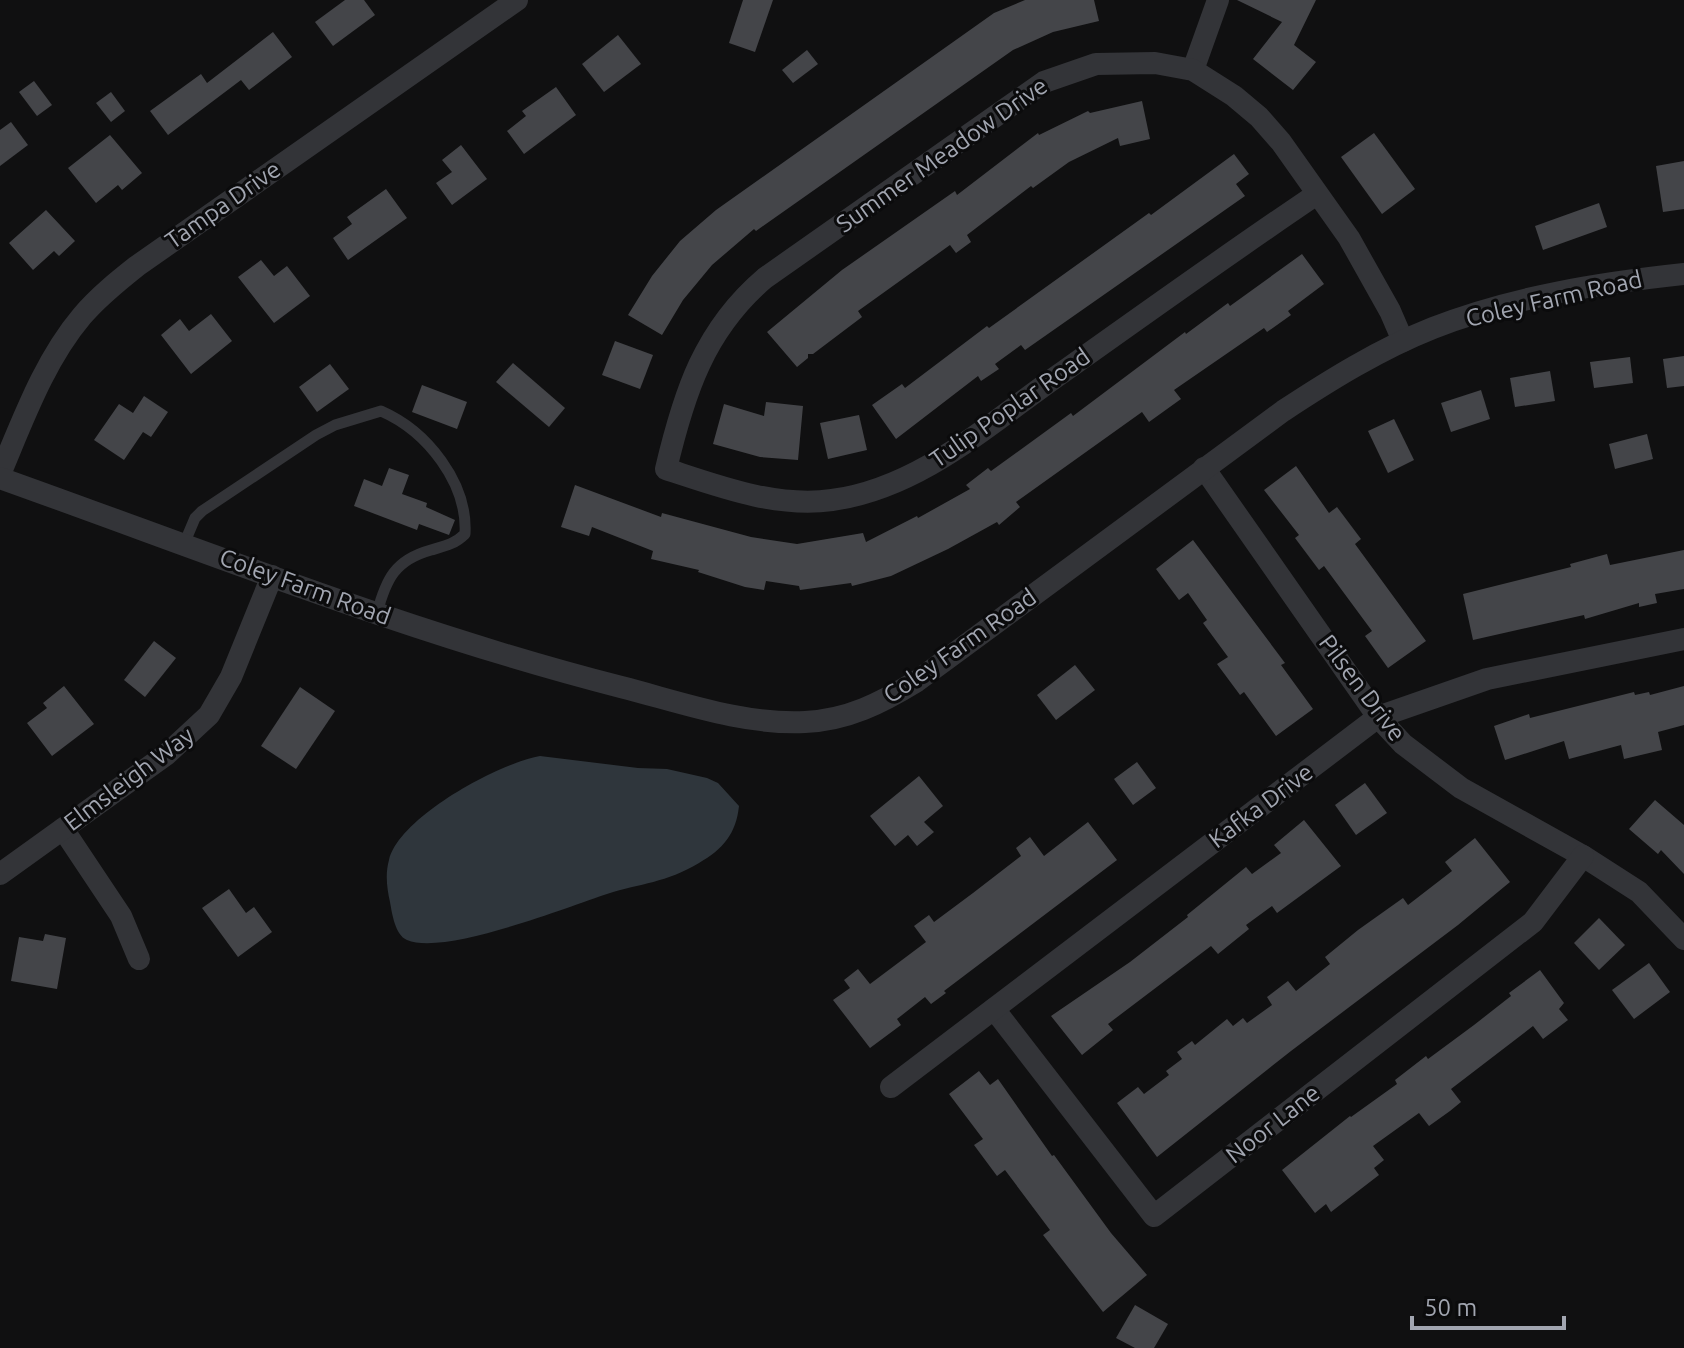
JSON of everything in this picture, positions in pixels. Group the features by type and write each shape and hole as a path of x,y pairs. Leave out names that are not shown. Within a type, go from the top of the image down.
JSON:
{"street":[{"name":"Tampa Drive","path":"0,476 51,361 81,316 105,292 137,266 517,0"},
{"path":"1193,70 1218,0"},
{"name":"Summer Meadow Drive","path":"666,469 679,416 700,360 742,297 1044,82 1076,69 1115,63 1155,63 1193,70 1234,96 1259,117 1281,142 1317,194 1367,267 1403,341"},
{"name":"Tulip Poplar Road","path":"666,469 717,486 780,500 805,502 856,496 902,481 979,432 1317,194"},
{"name":"Coley Farm Road","path":"0,476 272,576 499,654 701,708 782,722 842,718 873,706 917,681 1204,468 1329,380 1435,327 1528,300 1684,274"},
{"name":"Pilsen Drive","path":"1204,468 1378,717 1403,744 1461,788 1583,856 1639,892 1684,939"},
{"name":"Elmsleigh Way","path":"0,874 167,754 209,715 231,677 272,576"},
{"name":"Kafka Drive","path":"891,1087 1378,717 1487,679 1684,639"},
{"path":"63,829 121,916 139,959"},
{"name":"Noor Lane","path":"994,1009 1154,1216 1533,922 1583,856"}],"lane":[{"path":"184,544 195,518 202,511 335,425 381,411 418,432 443,464 461,498 466,520 465,534 455,543 421,553 396,568 383,589 377,613"}],"shaded area":[{"path":"540,756 667,769 707,778 718,783 739,806 735,825 727,840 715,852 687,870 664,879 476,936 425,943 407,940 397,929 388,892 389,860 397,843 430,810 453,794 501,769"}],"building":[{"path":"345,0 364,0 375,15 333,46 315,22"},
{"path":"743,0 773,0 755,52 729,43"},
{"path":"1025,0 1094,0 1099,21 1053,32 1013,50 756,231 754,229 712,265 683,300 662,335 628,315 652,276 680,241 716,210 994,13"},
{"path":"1237,0 1316,0 1294,45 1316,62 1293,90 1253,59 1282,22"},
{"path":"273,32 292,57 249,90 241,80 168,135 150,111 201,74 207,83"},
{"path":"618,35 641,64 604,92 582,64"},
{"path":"807,50 818,64 793,83 782,70"},
{"path":"34,81 52,105 37,116 19,92"},
{"path":"556,87 576,115 524,154 507,131 526,116 522,111"},
{"path":"111,92 125,111 111,122 96,103"},
{"path":"1142,101 1150,139 1120,146 1118,138 1069,162 1033,188 1031,186 967,235 971,242 956,253 950,245 858,311 862,317 813,354 808,354 808,358 797,367 767,332 842,270 955,191 957,195 1038,133 1088,111"},
{"path":"11,122 28,145 0,166 0,130"},
{"path":"1374,133 1415,189 1382,214 1341,157"},
{"path":"110,135 142,173 122,190 118,185 96,203 68,168"},
{"path":"461,145 487,179 452,205 436,183 452,172 442,160"},
{"path":"1234,154 1249,174 1236,184 1245,196 1025,350 1021,345 995,364 999,369 981,381 978,376 896,439 872,405 902,384 905,388 987,326 989,328"},
{"path":"1684,161 1684,209 1663,212 1656,166"},
{"path":"386,189 407,218 348,260 333,238 352,224 347,217"},
{"path":"1599,203 1607,227 1543,250 1535,226"},
{"path":"46,210 75,241 59,256 54,251 33,270 9,243"},
{"path":"1302,254 1324,284 1288,311 1291,315 1267,332 1264,328 1174,390 1181,399 1149,422 1142,412 1016,502 1020,507 999,525 997,522 891,576 852,586 851,583 800,590 799,586 766,581 764,590 651,559 653,551 592,527 589,536 561,527 575,485 661,517 662,513 751,537 797,544 863,533 866,542 970,489 966,485 988,468 991,471 1071,413 1073,416 1185,332 1228,303 1230,306"},
{"path":"261,260 274,276 287,266 310,296 274,323 238,277"},
{"path":"211,314 232,341 191,374 161,335 180,319 189,331"},
{"path":"615,341 653,355 640,389 602,375"},
{"path":"1684,356 1684,386 1667,388 1663,359"},
{"path":"1630,357 1633,383 1594,388 1590,362"},
{"path":"513,363 565,408 549,427 496,382"},
{"path":"330,364 349,389 317,412 299,387"},
{"path":"1550,371 1555,401 1515,407 1510,378"},
{"path":"422,385 467,402 457,429 412,412"},
{"path":"1481,390 1490,419 1451,432 1441,403"},
{"path":"144,396 168,412 151,437 143,432 124,460 94,440 119,404 133,413"},
{"path":"766,402 803,406 798,460 760,457 713,444 724,404 764,416"},
{"path":"859,415 867,450 828,459 820,423"},
{"path":"1394,419 1414,460 1388,473 1368,431"},
{"path":"1647,434 1653,459 1615,469 1609,444"},
{"path":"1296,466 1329,513 1337,507 1361,539 1355,544 1426,641 1388,668 1365,636 1372,631 1324,566 1319,570 1295,538 1299,535 1264,490"},
{"path":"389,468 409,475 402,494 427,503 426,507 455,520 449,535 419,524 417,530 354,506 364,479 382,486"},
{"path":"1193,540 1285,663 1281,665 1313,709 1276,736 1244,692 1240,695 1217,664 1228,657 1203,623 1207,620 1188,593 1179,600 1156,569"},
{"path":"1684,550 1684,589 1655,594 1657,603 1639,607 1639,603 1585,619 1584,615 1473,640 1463,594 1571,567 1570,564 1607,554 1610,565"},
{"path":"154,641 176,658 145,697 124,680"},
{"path":"1075,665 1095,690 1056,720 1037,695"},
{"path":"64,686 94,724 52,756 27,723 47,708 43,703"},
{"path":"1684,686 1684,725 1658,732 1662,750 1624,759 1621,745 1569,759 1564,741 1505,760 1494,726 1529,714 1530,718 1634,692 1635,695 1649,692 1650,695"},
{"path":"300,687 335,711 296,769 261,746"},
{"path":"1137,762 1156,788 1133,805 1114,779"},
{"path":"919,776 943,806 924,822 934,832 917,846 908,835 895,846 870,816"},
{"path":"1365,783 1387,813 1356,835 1335,805"},
{"path":"1655,800 1684,825 1684,874 1661,850 1658,854 1629,829"},
{"path":"1304,820 1341,866 1277,913 1272,906 1246,925 1249,929 1218,954 1211,946 1108,1024 1113,1030 1082,1055 1051,1016 1130,962 1246,867 1252,874 1281,853 1274,845"},
{"path":"1088,822 1117,860 931,1004 925,997 897,1019 901,1025 870,1048 833,1000 850,988 844,980 858,969 870,984 926,942 914,926 929,915 934,922 973,893 1021,856 1016,848 1030,837 1044,856"},
{"path":"1475,838 1510,882 1157,1157 1117,1103 1138,1087 1144,1094 1169,1075 1166,1071 1182,1059 1177,1052 1192,1041 1195,1045 1227,1019 1233,1026 1243,1018 1247,1023 1272,1005 1267,997 1288,981 1296,991 1330,964 1325,957 1358,930 1403,898 1408,905 1452,871 1445,862"},
{"path":"229,889 246,913 254,907 272,932 238,957 202,908"},
{"path":"1599,918 1625,945 1599,970 1574,943"},
{"path":"45,934 66,938 57,989 11,981 19,937 43,941"},
{"path":"1649,963 1670,992 1634,1019 1612,990"},
{"path":"1540,970 1564,1003 1559,1009 1568,1020 1543,1039 1533,1026 1451,1089 1461,1102 1450,1111 1429,1126 1419,1113 1373,1146 1384,1160 1374,1168 1379,1175 1331,1212 1326,1204 1315,1213 1282,1170 1350,1116 1397,1084 1395,1080 1426,1056 1428,1059 1474,1025"},
{"path":"979,1071 990,1085 998,1079 1052,1156 1147,1275 1103,1312 1043,1235 1050,1230 1005,1170 997,1176 974,1145 983,1139 949,1094"},
{"path":"1135,1305 1168,1324 1154,1348 1135,1348 1116,1338"}]}
